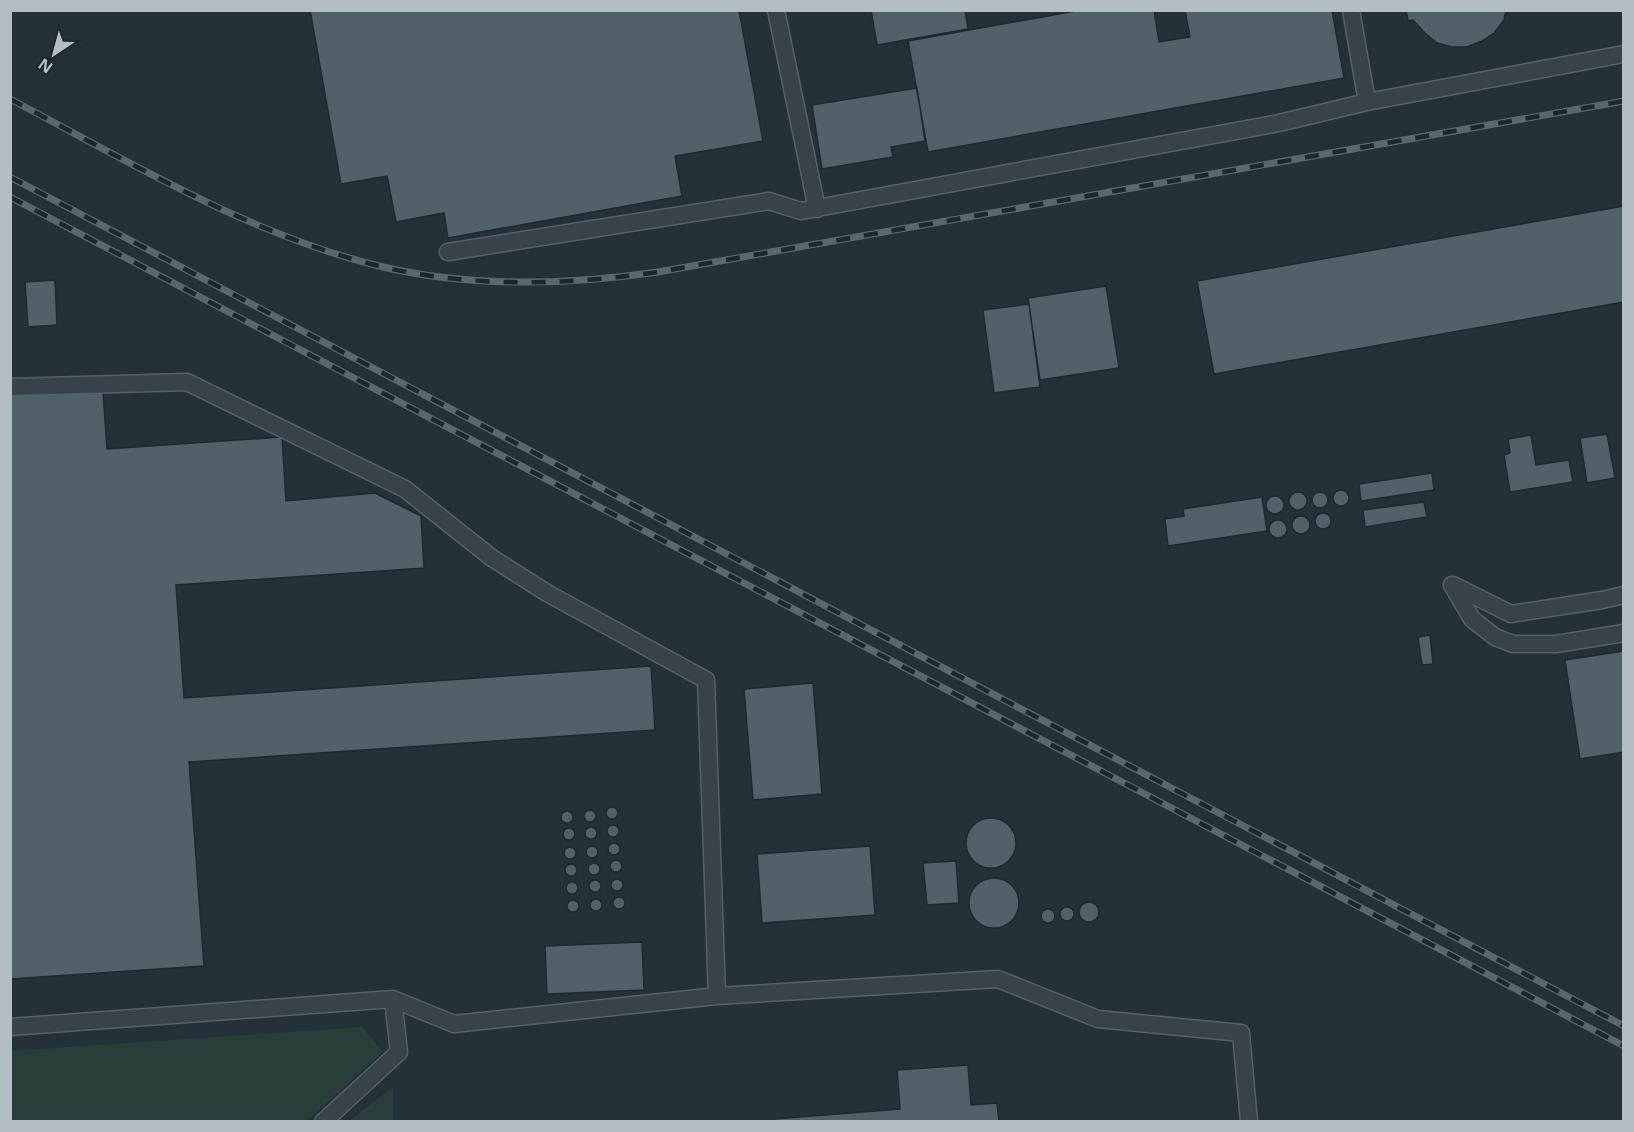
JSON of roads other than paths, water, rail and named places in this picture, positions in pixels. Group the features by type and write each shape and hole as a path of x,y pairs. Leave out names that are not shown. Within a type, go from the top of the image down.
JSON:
{"lane":[{"path":"776,10 817,208"},
{"path":"1351,10 1367,102"},
{"path":"448,252 769,201 801,211 1279,123 1367,102 1623,54"},
{"path":"10,387 187,382 405,489 492,558 547,593 706,680 717,996"},
{"path":"1623,595 1511,614 1452,585 1472,619 1495,637 1513,644 1556,644 1623,633"},
{"path":"10,1027 393,999 454,1024 717,996 998,979 1098,1019 1241,1033 1249,1122"},
{"path":"323,1122 399,1052 393,999"}],"railway":[{"path":"10,99 191,195 285,236 333,253 417,274 520,282 589,280 658,272 1624,101"},
{"path":"10,177 1624,1026"},
{"path":"10,197 1624,1046"}]}
